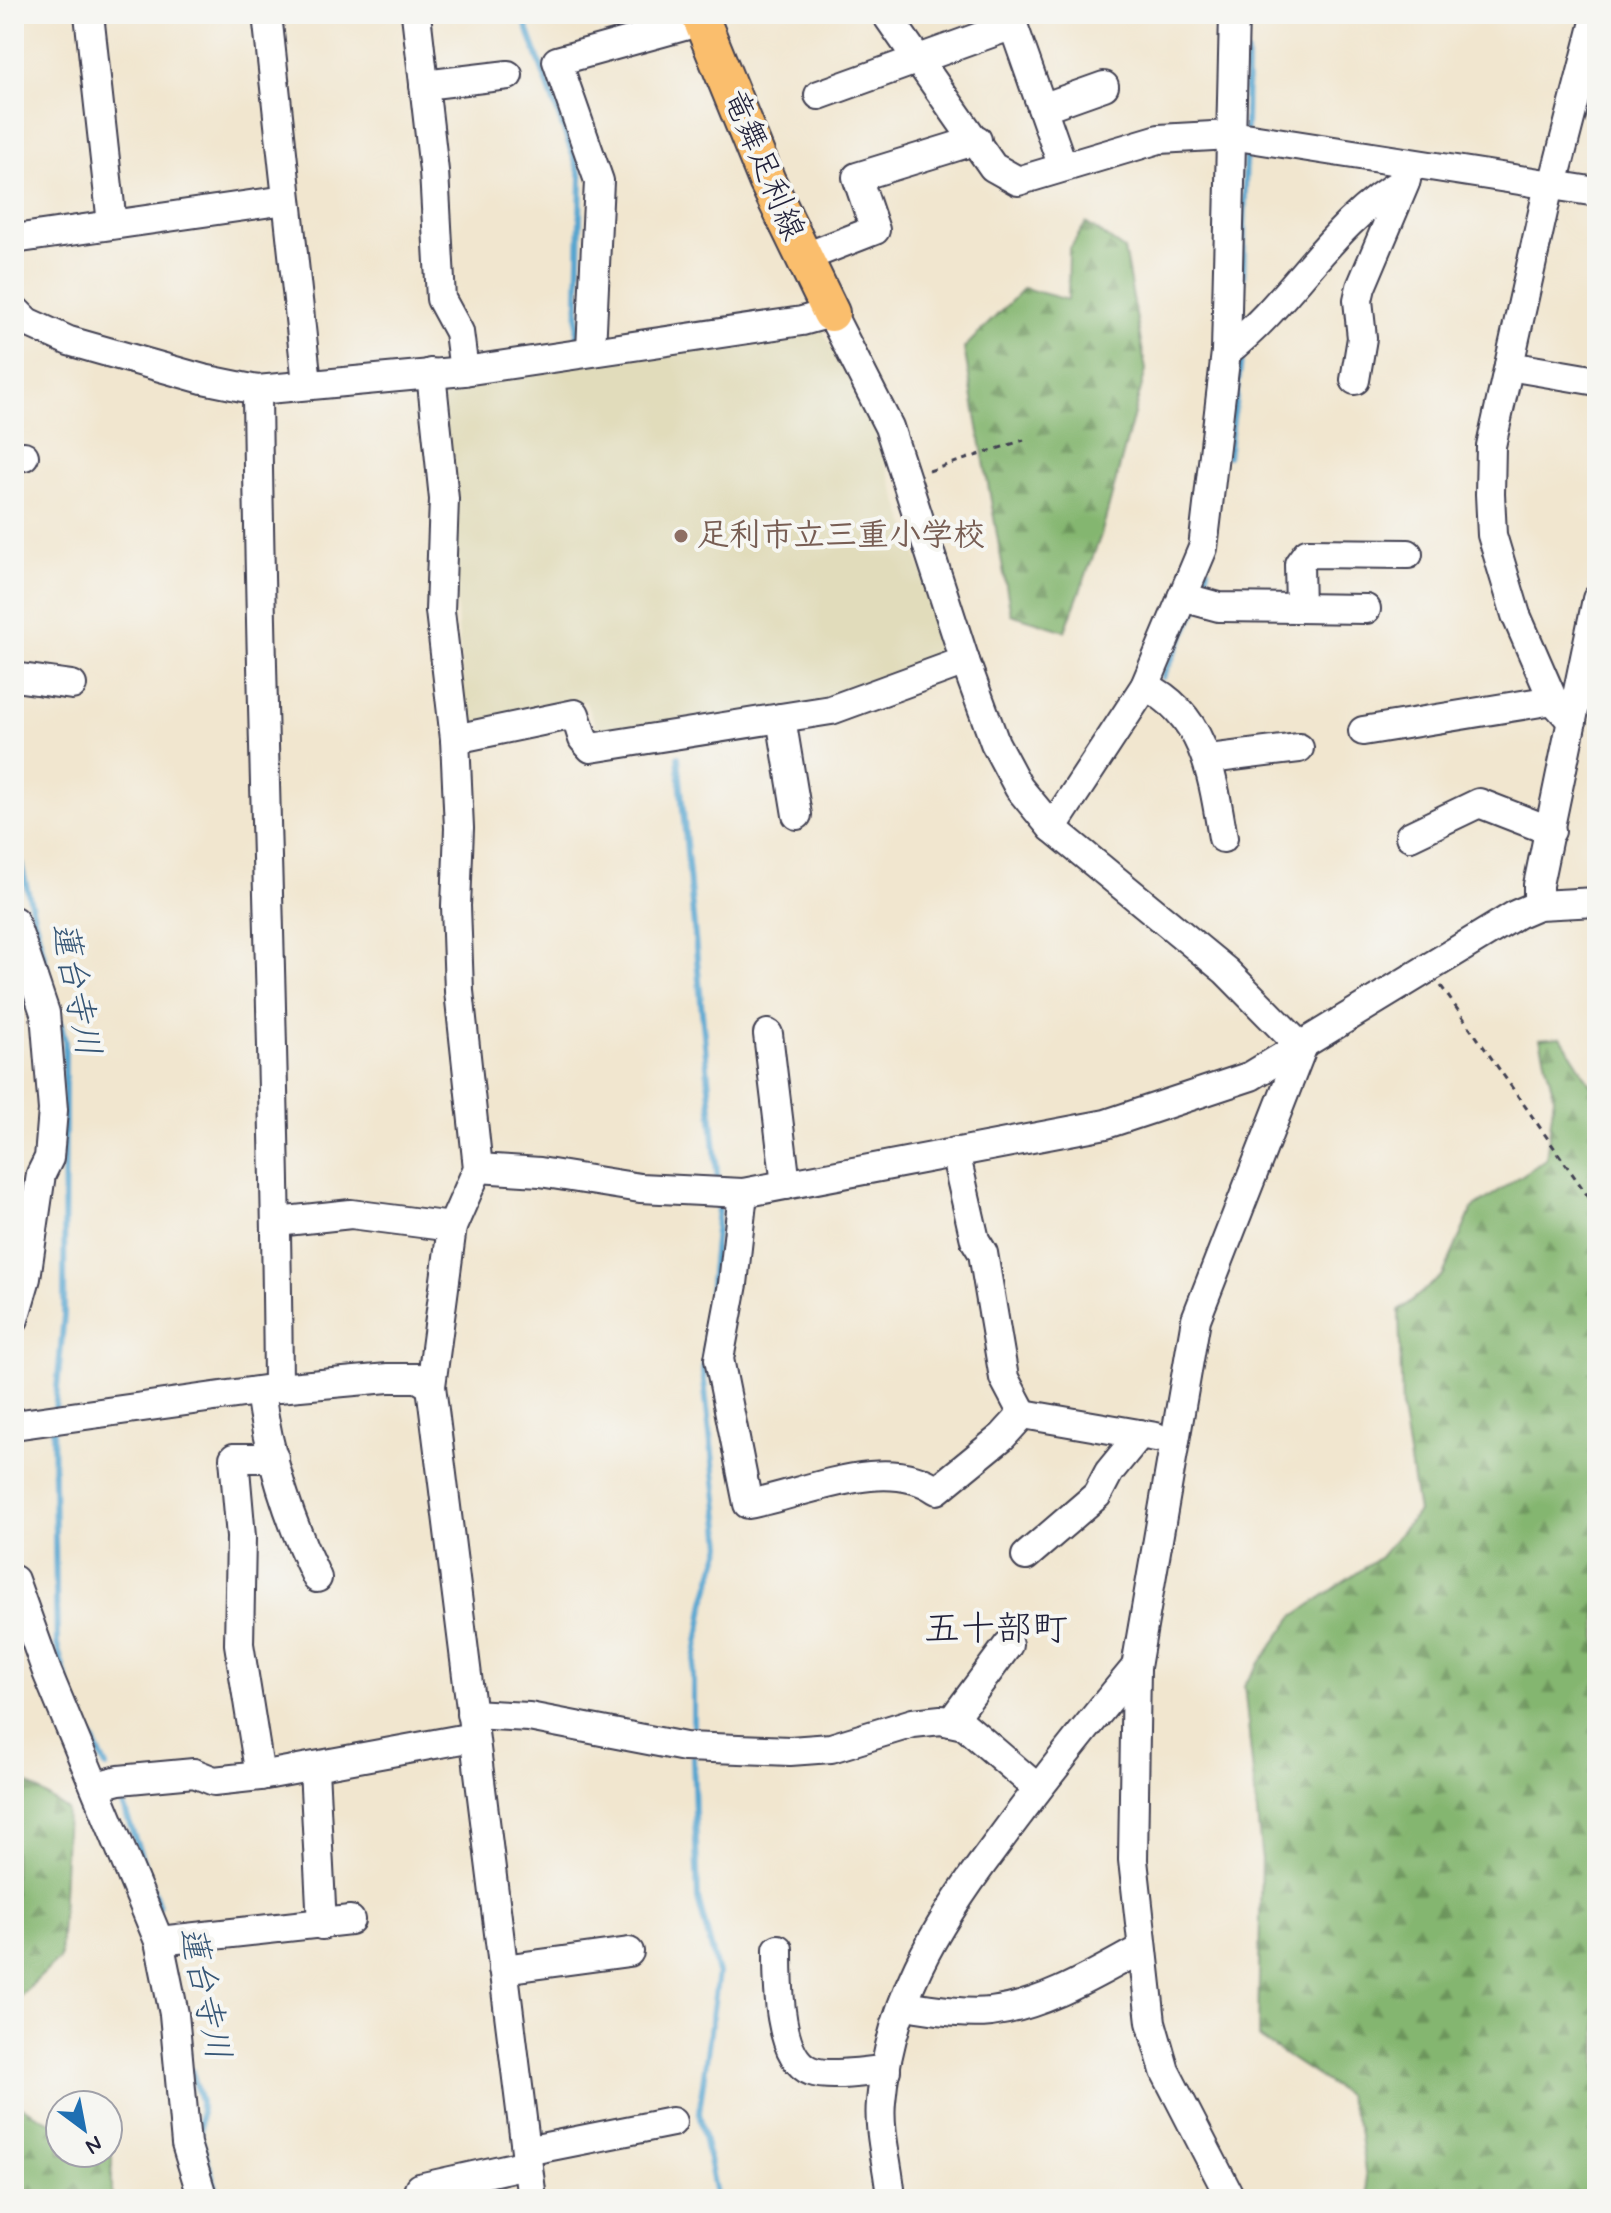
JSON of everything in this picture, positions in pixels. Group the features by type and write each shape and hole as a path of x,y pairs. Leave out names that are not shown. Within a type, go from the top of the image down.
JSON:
{"main road":[{"name":"竜舞足利線","path":"701,18 803,258 831,313"}],"street":[{"path":"89,14 112,224"},
{"path":"267,14 307,383"},
{"path":"416,14 434,171 441,299 459,332 464,371"},
{"path":"886,14 993,167 1018,181 1159,139 1231,135 1408,172 1597,192"},
{"path":"1052,828 1145,686 1203,548 1226,352 1234,14"},
{"path":"1575,705 1516,615 1492,535 1491,446 1549,185 1555,177 1597,14"},
{"path":"591,350 599,181 557,61 701,18"},
{"path":"819,95 1013,25 1063,167"},
{"path":"424,85 508,75"},
{"path":"1042,108 1104,86"},
{"path":"803,258 875,230 857,177 977,140"},
{"path":"1226,352 1254,331 1339,234 1408,172"},
{"path":"1355,380 1362,338 1358,300 1361,287 1408,172"},
{"path":"14,239 286,200"},
{"path":"14,309 27,322 69,341 203,379 257,390 307,383 464,371 802,321 831,313 889,427 965,661 995,743 1019,788 1052,828 1226,971 1302,1048"},
{"path":"1509,366 1597,381"},
{"path":"431,373 444,499 440,611 455,739 459,828 456,906 459,991 478,1168 452,1227 431,1386 532,2199"},
{"path":"257,390 261,736 277,1222 266,1439 302,1547 317,1578"},
{"path":"1300,608 1299,564 1307,553 1408,554"},
{"path":"1182,597 1219,607 1366,609"},
{"path":"1538,905 1538,885 1597,599"},
{"path":"455,739 575,714 583,739 591,748 831,710 965,661"},
{"path":"14,677 72,685"},
{"path":"1145,686 1168,700 1202,742 1209,759 1223,838"},
{"path":"1363,731 1575,705"},
{"path":"781,718 797,815"},
{"path":"1209,759 1299,748"},
{"path":"1410,836 1479,803 1551,831"},
{"path":"478,1168 540,1172 640,1188 743,1193 1106,1124 1251,1076 1302,1048 1427,967 1538,905 1597,902"},
{"path":"14,921 25,988 45,1013 53,1110 49,1158 28,1175 26,1278 14,1319"},
{"path":"768,1034 786,1185"},
{"path":"1231,2199 1165,2071 1151,2022 1133,1860 1136,1667 1196,1319 1302,1048"},
{"path":"955,1152 975,1240 983,1253 1004,1378 1023,1414"},
{"path":"743,1193 733,1284 719,1359 748,1504 877,1472 922,1479 937,1490 1003,1436 1023,1414"},
{"path":"277,1222 351,1214 452,1227"},
{"path":"14,1425 269,1390 388,1378 418,1378 431,1386"},
{"path":"1023,1414 1173,1440"},
{"path":"1026,1556 1097,1495 1109,1472 1140,1434"},
{"path":"260,1776 239,1644 241,1537 234,1458 274,1458"},
{"path":"14,1580 47,1672 159,1941 174,2014 186,2144 203,2199"},
{"path":"951,1722 1008,1645"},
{"path":"891,2199 881,2105 886,2070 920,1959 955,1898 1036,1787 1136,1667"},
{"path":"96,1786 119,1780 194,1773 214,1781 314,1769 472,1726 529,1717 685,1747 790,1751 831,1748 913,1723 941,1720 964,1725 1036,1787"},
{"path":"314,1769 322,1925"},
{"path":"159,1941 350,1920"},
{"path":"778,1949 778,2015 801,2065 814,2072 886,2070"},
{"path":"904,2005 992,2012 1062,1991 1141,1949"},
{"path":"503,1969 629,1952"},
{"path":"419,2188 672,2122"}],"path":[{"path":"907,478 1024,440"},
{"path":"1436,980 1597,1209"}],"shaded area":[{"name":"足利市立三重小学校","path":"801,329 823,331 869,415 951,657 833,700 599,734 585,701 465,730 442,382"}],"green space":[{"path":"1086,223 1124,249 1146,370 1101,535 1065,631 1011,614 964,348 1024,288 1068,300 1069,250"},
{"path":"1561,1037 1597,1095 1597,2199 1369,2199 1359,2129 1346,2095 1258,2037 1261,1853 1244,1685 1293,1617 1380,1557 1418,1512 1402,1411 1399,1311 1443,1275 1472,1209 1546,1159 1554,1097 1540,1039"},
{"path":"14,1774 67,1810 60,1958 14,2002"},
{"path":"14,2095 20,2106 44,2119 44,2169 112,2169 112,2199 14,2199"}],"waterway":[{"path":"522,14 581,177 577,340"},
{"path":"1246,129 1247,53"},
{"path":"1242,325 1246,145"},
{"path":"1228,456 1242,353"},
{"path":"1201,594 1208,570"},
{"path":"1163,677 1197,608"},
{"path":"678,757 718,1183"},
{"name":"蓮台寺川","path":"14,836 65,1041 64,1315 55,1410"},
{"path":"693,1742 693,1672 705,1601 722,1545 703,1371 719,1198"},
{"name":"蓮台寺川","path":"53,1429 57,1645 69,1689 106,1767"},
{"path":"693,1757 698,1899 718,1973 699,2112 717,2199"},
{"name":"蓮台寺川","path":"122,1802 159,1907"},
{"name":"蓮台寺川","path":"192,2071 201,2102 200,2136 219,2199"}],"place":[{"name":"足利市立三重小学校","path":"681,536"}],"district":[{"name":"五十部町","path":"996,1630"}]}
